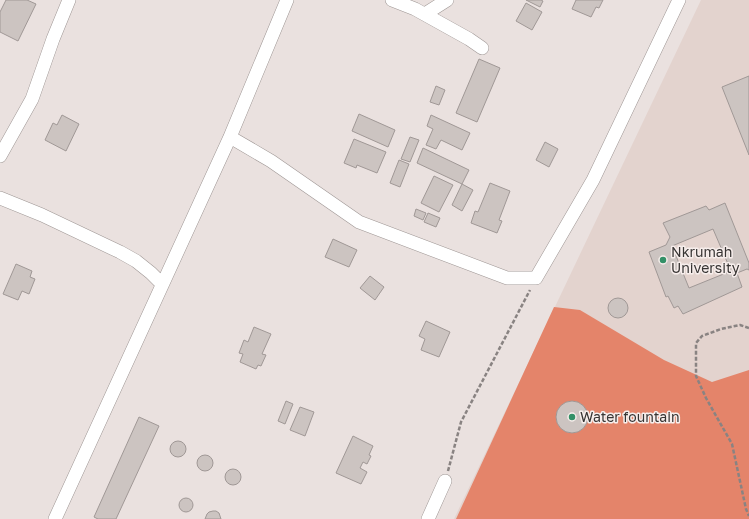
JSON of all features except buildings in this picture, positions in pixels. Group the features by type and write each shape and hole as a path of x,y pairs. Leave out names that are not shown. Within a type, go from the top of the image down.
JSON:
{"street":[{"path":"0,156 32,99 53,39 69,0"},
{"path":"55,519 230,137 287,0"},
{"path":"392,0 425,14 482,48"},
{"path":"425,14 447,0"},
{"path":"230,137 271,161 359,222 507,278 536,278 593,180 679,0"},
{"path":"0,198 42,215 120,252 136,261 162,284"},
{"path":"428,519 445,481"}],"path":[{"path":"445,481 461,422 536,278"},
{"path":"749,328 740,325 722,329 702,336 696,343 696,376 706,398 732,444 746,509 749,516"}],"shaded area":[{"name":"Nkrumah University","path":"701,0 749,0 749,519 454,519"},
{"path":"554,307 580,310 664,360 712,382 749,370 749,519 456,519"}],"place":[{"name":"Nkrumah University","path":"663,260"},
{"name":"Water fountain","path":"572,417"}]}
